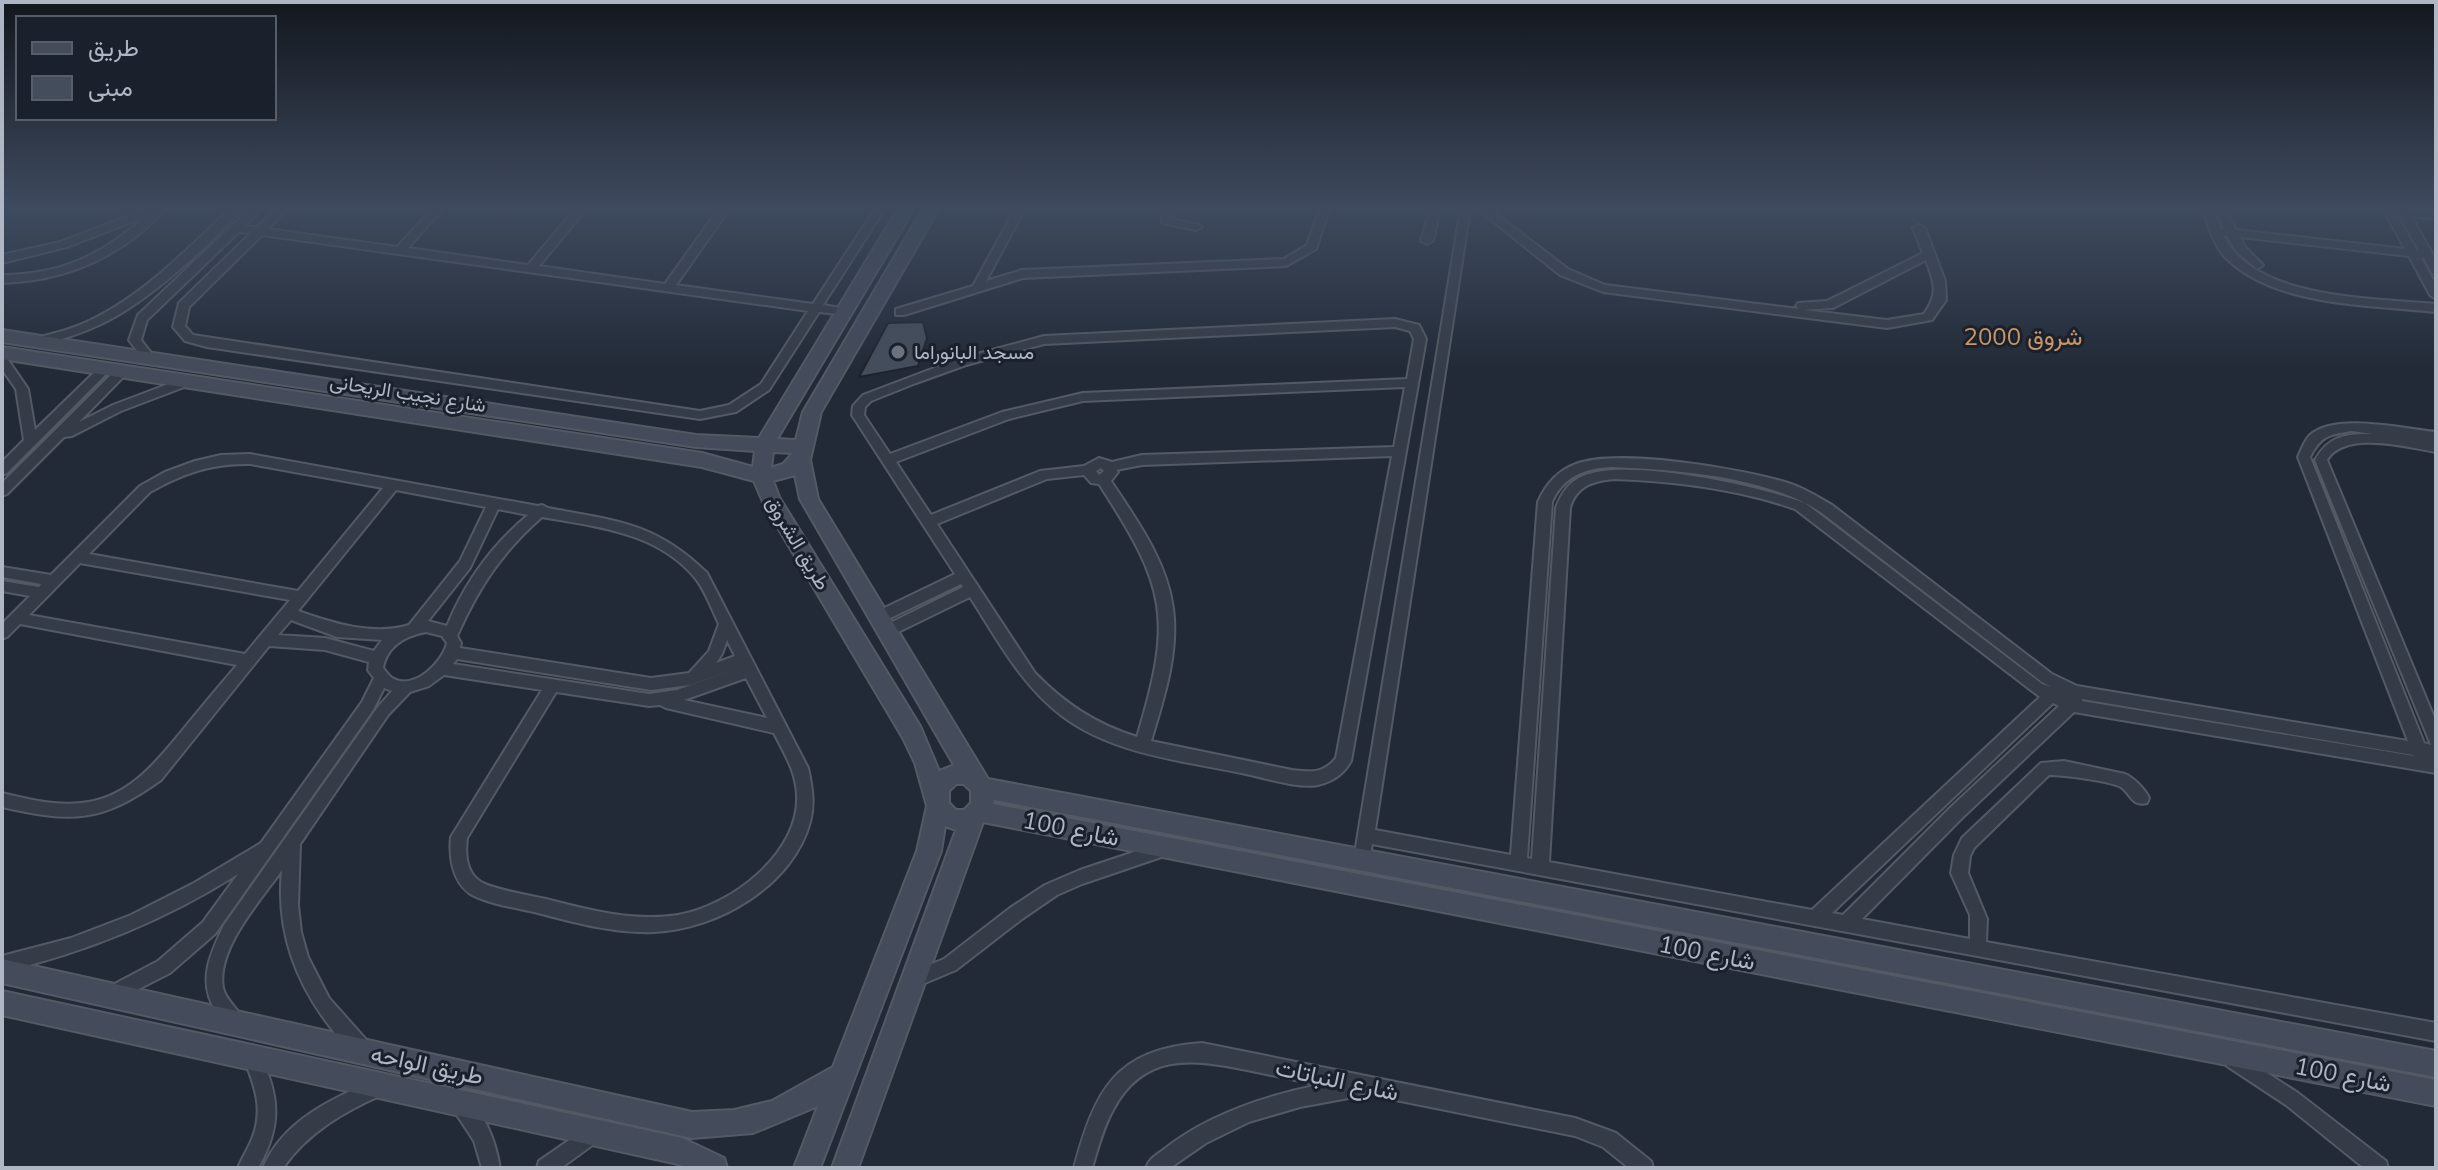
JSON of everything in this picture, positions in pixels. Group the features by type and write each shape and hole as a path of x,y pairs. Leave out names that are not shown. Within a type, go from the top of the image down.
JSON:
{"street":[{"path":"2,279 47,276 91,262"},
{"path":"38,341 100,323 133,302 178,262"},
{"path":"148,357 139,350 136,329 152,306 200,262"},
{"path":"228,262 183,306 178,321 189,338 223,346 700,415 732,409 759,394 846,262"},
{"path":"504,262 871,311"},
{"path":"535,266 539,262"},
{"path":"670,284 686,262"},
{"name":"طريق الشروق","path":"807,1168 929,851 936,803 926,763 912,733 775,507 762,477 765,444 874,262"},
{"path":"762,477 784,472 801,454 812,412 900,262"},
{"path":"977,288 992,262"},
{"path":"1000,262 1004,267 1022,274"},
{"path":"900,312 1022,274 1287,262"},
{"path":"1460,262 1364,848 1518,864 2436,1032"},
{"path":"1548,262 1592,285 1624,292 1786,308 1829,305 1914,262"},
{"path":"1564,262 1596,277 1887,324 1928,317 1938,306 1941,294 1931,262"},
{"path":"2238,262 2284,286 2436,308"},
{"path":"2252,262 2287,279 2436,297 2422,262"},
{"path":"160,278 180,280"},
{"path":"1400,323 1415,328 1420,335 1411,383 1339,767 1325,777 1305,779 1142,746 1091,728 1049,699 1030,677 858,415 859,406 867,398 962,362 1044,340 1400,323"},
{"name":"شارع نجيب الريحانى","path":"2,336 503,412 665,445 762,477"},
{"name":"شارع نجيب الريحانى","path":"2,353 492,428 665,445 765,444 801,454"},
{"path":"2,360 22,389 31,442"},
{"path":"2,470 114,370"},
{"path":"2,491 49,444 114,370"},
{"path":"49,444 117,408 188,381"},
{"path":"887,460 1019,411 1083,397 1411,383"},
{"path":"492,428 503,412"},
{"path":"2430,765 2418,749 2304,457 2314,438 2339,428 2436,437"},
{"path":"2436,447 2349,439 2332,444 2321,460 2436,740"},
{"path":"1106,473 1142,460 1399,451"},
{"name":"طريق الشروق","path":"801,454 809,499 883,624 977,798"},
{"path":"2,633 145,489 176,472 209,461 250,459 629,528 658,540 683,557 702,577 800,768 807,790 806,814 797,839 756,887 713,912 690,921 655,927 621,925 476,888 462,875 457,857 459,837 553,685"},
{"path":"1518,864 1548,495 1569,472 1595,463 1615,462 1767,483 1802,494 2056,691"},
{"path":"928,522 1045,474 1087,470 1096,463 1106,473 1147,546 1158,570 1167,606 1166,664 1142,746"},
{"path":"1540,868 1564,501 1571,490 1588,478 1621,474 1766,494 1800,506 2056,691 2077,700 2274,733 2430,765"},
{"path":"2,800 56,813 80,812 133,792 155,775 393,485"},
{"path":"414,628 465,564 495,502"},
{"path":"380,680 406,686 419,683 443,669 453,653 451,634 461,606 484,567 516,531 542,510"},
{"path":"76,557 302,597"},
{"path":"2,572 53,581"},
{"path":"883,624 968,583"},
{"path":"2,586 42,593"},
{"path":"288,613 337,631 398,635"},
{"path":"16,618 250,661"},
{"path":"690,679 715,654 726,624"},
{"path":"380,680 375,670 376,658 398,635 414,628 436,627 451,634"},
{"path":"267,640 325,644 376,658"},
{"path":"453,653 631,683 690,679 745,665"},
{"path":"1534,662 1552,665"},
{"path":"649,700 677,696 745,665"},
{"path":"443,669 649,700 778,727"},
{"path":"110,995 151,975 188,949 209,928 368,706 380,680"},
{"path":"205,1049 230,1022 220,1007 213,984 217,958 230,931 390,702 406,686"},
{"path":"1815,918 2056,691"},
{"path":"1846,924 1957,812 2077,700"},
{"path":"2274,733 2436,752"},
{"path":"1977,948 1979,918 1961,883 1959,865 1963,850 2041,770 2058,768 2125,781 2141,798"},
{"path":"2001,770 2023,788"},
{"path":"949,779 977,798 957,819 936,803 949,779"},
{"path":"845,1168 977,798"},
{"name":"شارع 100","path":"977,798 1364,848 2436,1064"},
{"name":"شارع 100","path":"977,798 1167,848 2436,1093"},
{"path":"1940,800 1981,829"},
{"path":"2,964 85,943 134,923 194,893 275,837 295,839"},
{"path":"295,839 288,896 298,958 314,993 329,1014 366,1052"},
{"path":"913,980 954,963 1002,921 1053,889 1167,848"},
{"name":"طريق الواحه","path":"2,971 667,1118 719,1126 763,1120 805,1102 842,1076"},
{"name":"طريق الواحه","path":"2,1003 378,1088 682,1151 714,1168"},
{"path":"2314,1041 2324,1072"},
{"path":"2219,1051 2292,1099 2379,1168"},
{"name":"شارع النباتات","path":"1083,1168 1094,1124 1114,1088 1137,1069 1164,1056 1202,1052 1575,1127 1609,1140 1644,1168"},
{"path":"247,1168 268,1124 269,1097 253,1059"},
{"path":"404,1093 421,1063"},
{"path":"1155,1168 1200,1136 1238,1116 1279,1101 1367,1087"},
{"path":"272,1168 300,1134 324,1113 378,1088"},
{"path":"459,1105 482,1134 491,1168"},
{"path":"655,1145 667,1118"},
{"path":"546,1168 591,1134"}],"building":[{"name":"مسجد البانوراما","path":"923,322 927,338 918,366 859,377 888,323"}],"place":[{"name":"مسجد البانوراما","path":"898,352"}],"district":[{"name":"شروق 2000","path":"2023,337"}]}
